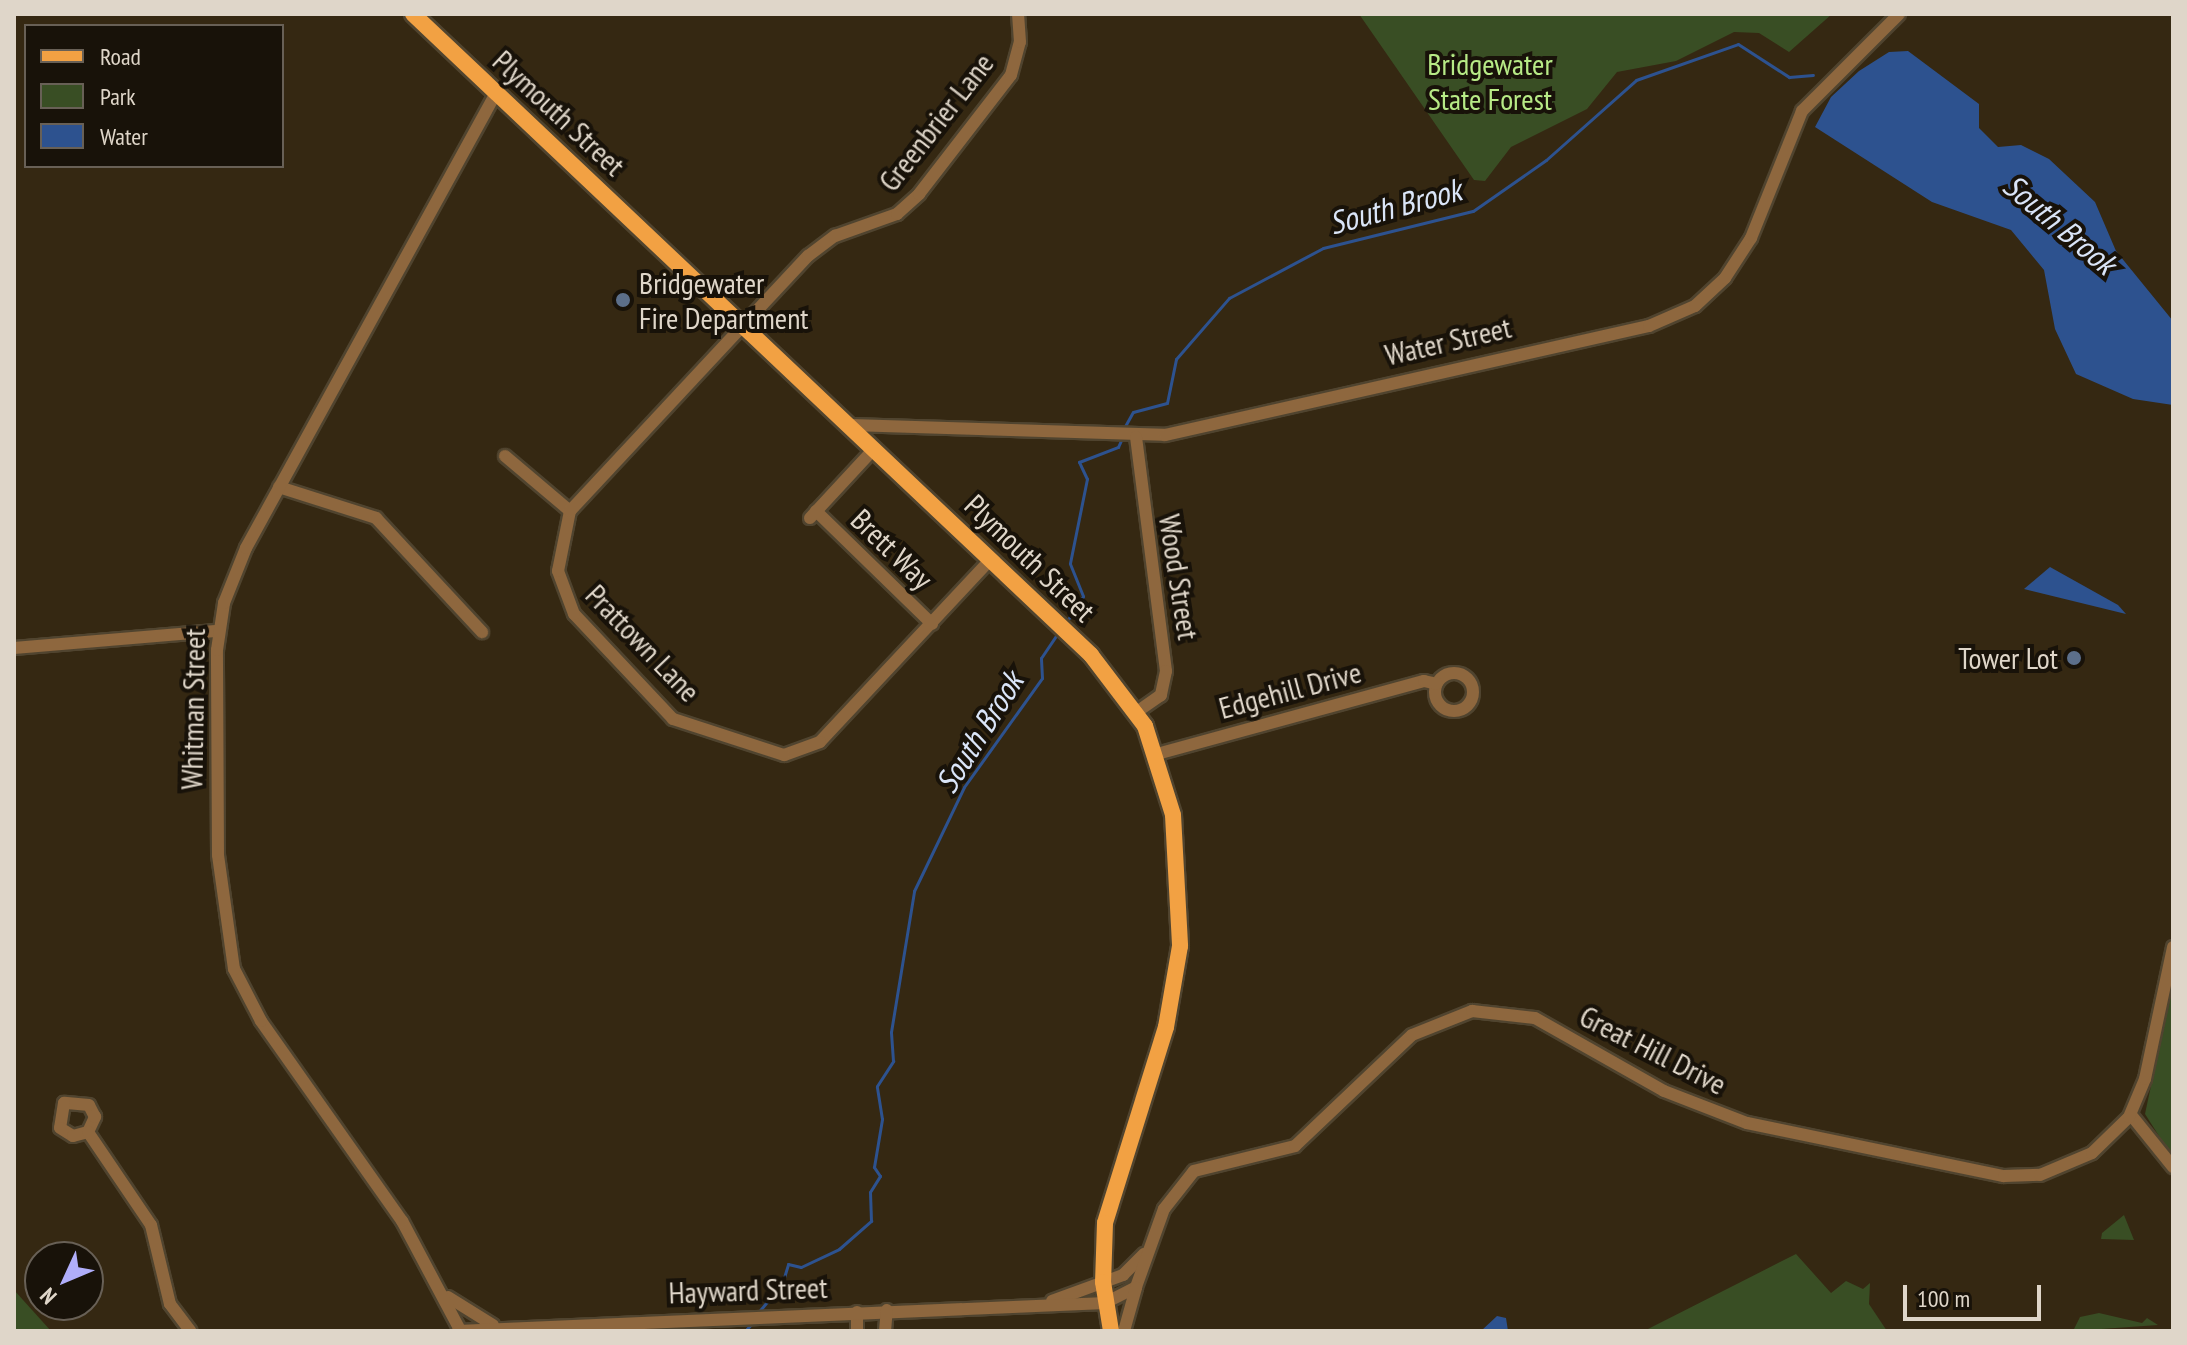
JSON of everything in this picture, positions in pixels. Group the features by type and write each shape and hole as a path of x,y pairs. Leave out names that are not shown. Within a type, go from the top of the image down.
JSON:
{"main road":[{"name":"Plymouth Street","path":"413,14 991,559 1060,626 1137,712 1157,754 1178,857 1178,967 1111,1195 1103,1282 1111,1331"}],"street":[{"name":"Greenbrier Lane","path":"745,326 821,244 892,217 919,194 1011,75 1020,48 1018,14"},
{"name":"Water Street","path":"849,425 1127,436 1649,326 1695,306 1725,278 1751,238 1809,101 1899,14"},
{"name":"Whitman Street","path":"459,1330 448,1297 261,1021 234,969 218,855 218,631 234,575 279,487 496,93"},
{"path":"505,456 570,511 745,326"},
{"name":"Wood Street","path":"1127,436 1166,671 1161,695 1137,712"},
{"name":"Brett Way","path":"874,449 813,515 932,624"},
{"path":"279,487 376,518 482,632"},
{"name":"Prattown Lane","path":"570,511 558,571 563,598 663,710 690,727 784,755 805,749 932,624 991,559"},
{"path":"14,648 218,631"},
{"name":"Edgehill Drive","path":"1157,754 1423,681 1437,684"},
{"path":"2173,947 2131,1115 2173,1167"},
{"name":"Great Hill Drive","path":"1124,1331 1149,1246 1169,1200 1194,1171 1295,1146 1412,1035 1472,1011 1535,1018 1664,1091 1747,1123 2004,1176 2071,1164 2110,1139 2131,1115"},
{"path":"88,1132 151,1225 170,1304 191,1330"},
{"name":"Great Hill Drive","path":"1103,1282 1132,1269 1149,1246"},
{"path":"1105,1303 1132,1291 1143,1272"},
{"name":"Hayward Street","path":"1041,1304 1103,1282"},
{"path":"448,1297 493,1325"},
{"name":"Hayward Street","path":"459,1330 493,1325 1105,1303"},
{"path":"885,1331 887,1310"},
{"path":"857,1312 857,1331"}],"green space":[{"name":"Bridgewater State Forest","path":"1359,14 1832,14 1789,52 1759,33 1734,32 1676,61 1617,72 1587,109 1511,147 1485,181 1474,180"},
{"path":"2173,982 2173,1158 2145,1114"},
{"path":"2124,1215 2134,1240 2101,1239 2102,1233"},
{"path":"1796,1254 1831,1293 1846,1281 1863,1289 1870,1283 1869,1304 1887,1331 1644,1331"},
{"path":"14,1290 24,1301 24,1321 42,1321 51,1331 14,1331"},
{"path":"2099,1313 2142,1323 2147,1318 2158,1325 2073,1331 2080,1317"}],"water":[{"path":"1908,51 1979,104 1979,128 1998,147 2021,145 2049,159 2095,202 2116,251 2173,321 2173,405 2133,399 2076,374 2055,329 2044,270 2011,230 1932,202 1815,127 1831,97 1859,71 1889,52"},
{"path":"2050,567 2118,605 2126,614 2024,589"},
{"path":"1497,1316 1506,1318 1508,1331 1481,1331"}],"waterway":[{"name":"South Brook","path":"1124,428 1133,412 1167,403 1176,359 1229,298 1323,248 1473,211 1546,160 1636,80 1738,44 1789,77 1813,75"},
{"name":"South Brook","path":"1065,624 1083,596 1070,563 1087,479 1079,462 1118,447 1123,436"},
{"name":"South Brook","path":"756,1315 782,1284 788,1264 801,1267 839,1249 871,1221 870,1192 880,1176 874,1167 882,1119 877,1086 893,1061 891,1032 914,891 964,787 1042,678 1041,658 1058,633"},
{"name":"South Brook","path":"745,1331 753,1322"}],"place":[{"name":"Bridgewater Fire Department","path":"623,300"},
{"name":"Tower Lot","path":"2074,658"}]}
